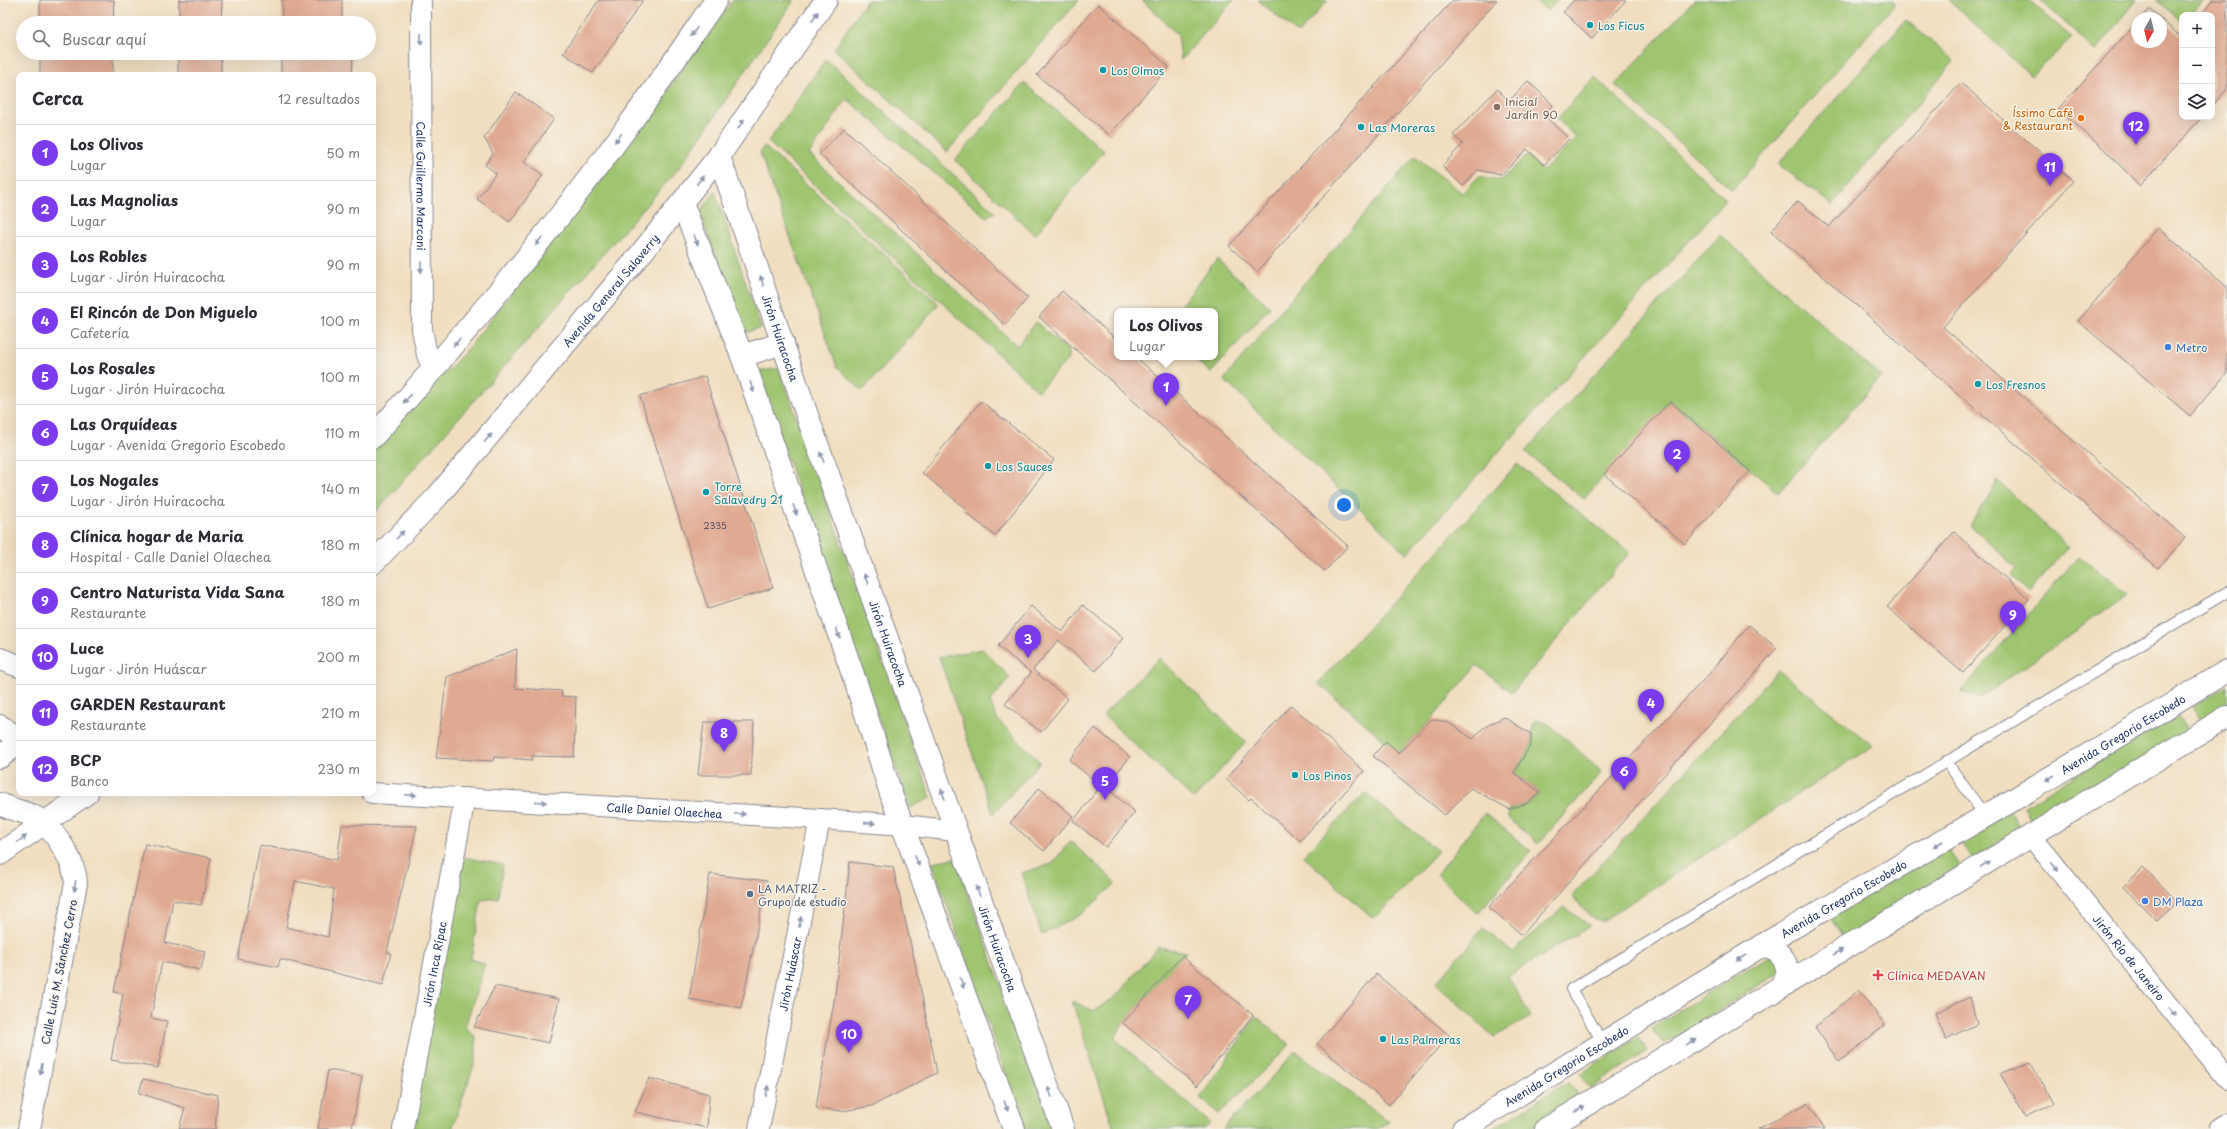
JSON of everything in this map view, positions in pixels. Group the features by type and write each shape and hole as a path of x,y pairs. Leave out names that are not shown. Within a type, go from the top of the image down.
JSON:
{"street":[{"name":"Calle Guillermo Marconi","path":"420,0 422,329 427,355 433,370"},
{"path":"376,434 433,370 514,272 622,133 716,0"},
{"name":"Avenida General Salaverry","path":"376,560 437,497 524,396 682,203 719,156 826,0"},
{"name":"Jirón Huiracocha","path":"719,156 783,344 1062,1129"},
{"path":"682,203 742,356 858,689 892,797 904,825 1014,1129"},
{"path":"742,356 783,344"},
{"path":"0,658 16,665"},
{"name":"Avenida Gregorio Escobedo","path":"1463,1129 1761,946 1985,816 2227,671"},
{"path":"1546,1129 1782,988 1818,964 2227,717"},
{"path":"0,726 16,737"},
{"path":"0,757 16,745"},
{"name":"Calle Daniel Olaechea","path":"376,793 820,819 904,825 956,831"},
{"path":"0,854 44,824 75,796"},
{"name":"Jirón Inca Rípac","path":"403,1129 465,798"},
{"path":"0,804 34,817 44,824"},
{"name":"Jirón Huáscar","path":"760,1129 820,819"},
{"name":"Calle Luis M. Sánchez Cerro","path":"29,1129 76,883 76,872 71,861 44,824"},
{"name":"Jirón Río de Janeiro","path":"2031,836 2227,1078"},
{"path":"1794,928 1791,941 1795,954 1806,962 1818,964"},
{"path":"1761,946 1777,950 1784,960 1788,972 1782,988"},
{"path":"2221,1129 2227,1125"}],"lane":[{"path":"1603,1043 1571,989 2227,592"},
{"path":"1946,761 1985,816"}],"green space":[{"path":"733,0 794,0 679,168 376,512 376,447 466,351 634,136"},
{"path":"867,0 1079,0 947,152 834,49"},
{"path":"1142,0 1234,0 1181,60 1178,35"},
{"path":"1258,0 1328,0 1298,34"},
{"path":"1535,0 1558,0 1547,11"},
{"path":"1694,0 1892,0 1894,5 1732,190 1615,85"},
{"path":"1949,0 2029,0 2072,38 2031,76"},
{"path":"2040,0 2137,0 2096,51"},
{"path":"2157,0 2203,0 2193,12 2179,12 2179,19"},
{"path":"1906,20 1954,61 1832,205 1778,164"},
{"path":"826,59 995,212 986,217 847,99 809,154 1017,346 1036,322 1068,351 1068,359 1038,391 768,142"},
{"path":"1595,77 1726,200 1407,554 1224,380 1281,310 1415,156 1462,193 1479,176 1501,180 1527,155 1543,171 1576,138 1557,119"},
{"path":"1024,83 1104,151 1035,235 955,160"},
{"path":"764,146 939,304 862,391 837,367 760,153"},
{"path":"715,192 761,328 741,334 700,212"},
{"path":"1720,235 1881,377 1778,493 1670,401 1584,499 1525,452"},
{"path":"1217,259 1270,307 1211,373 1196,360 1218,360 1218,308 1178,308"},
{"path":"779,368 931,798 910,808 757,372"},
{"path":"1517,464 1630,552 1512,693 1477,665 1432,719 1399,753 1318,683"},
{"path":"1998,481 2068,547 2029,592 2011,576 2017,568 1970,525"},
{"path":"2079,556 2128,594 1979,699 1961,691"},
{"path":"982,649 1010,677 990,702 997,719 1040,762 993,814 939,657"},
{"path":"1159,658 1246,742 1194,799 1103,715"},
{"path":"1778,670 1873,746 1602,921 1592,918 1572,896"},
{"path":"2227,686 2227,713 2204,727 2192,707"},
{"path":"2177,715 2189,733 2033,823 2024,806"},
{"path":"1535,719 1550,725 1602,772 1538,844 1508,818 1509,809 1528,803 1540,792 1514,773 1531,744 1531,734"},
{"path":"1365,793 1438,851 1374,919 1303,856"},
{"path":"2009,809 2021,828 1972,859 1960,840"},
{"path":"1485,813 1531,851 1477,914 1437,874"},
{"path":"1070,841 1116,883 1082,914 1042,935 1021,873 1052,864"},
{"path":"1947,847 1960,866 1843,938 1829,916"},
{"path":"463,857 503,865 498,898 481,900 471,959 485,964 465,1027 476,1037 476,1059 452,1129 403,1129"},
{"path":"955,858 1053,1129 1025,1129 932,862"},
{"path":"1564,907 1590,926 1508,976 1531,1017 1494,1037 1436,983 1483,928 1512,952"},
{"path":"1158,947 1186,952 1123,1023 1115,1039 1210,1123 1205,1129 1114,1129 1072,1001 1094,1011 1115,997"},
{"path":"1779,950 1790,966 1664,1044 1651,1028"},
{"path":"1256,1016 1290,1045 1219,1114 1200,1098"},
{"path":"1639,1037 1647,1051 1590,1089 1580,1073"},
{"path":"1296,1051 1389,1122 1377,1129 1223,1129"},
{"path":"1569,1081 1581,1099 1529,1129 1491,1129"}],"building":[{"path":"40,0 114,0 113,16 40,16"},
{"path":"179,0 222,0 221,16 179,16"},
{"path":"282,0 342,0 342,16 282,16"},
{"path":"599,0 643,0 593,73 563,53"},
{"name":"Las Moreras","path":"1453,0 1497,0 1257,272 1229,246"},
{"name":"Los Ficus","path":"1574,0 1626,0 1592,38 1563,12"},
{"path":"2213,0 2227,0 2227,89 2215,103 2215,12 2203,12"},
{"name":"Los Olmos","path":"1098,4 1169,67 1109,135 1037,75"},
{"path":"2167,24 2179,35 2179,120 2199,120 2140,186 2105,150 2058,109 2131,29 2131,48 2167,48"},
{"path":"40,60 113,60 113,72 40,72"},
{"path":"178,60 221,60 221,72 178,72"},
{"path":"281,60 353,60 352,72 281,72"},
{"path":"1528,81 1553,105 1544,115 1569,139 1544,165 1527,149 1501,175 1478,170 1463,186 1442,166 1463,144 1453,135 1497,89 1509,101"},
{"path":"1961,83 2073,181 1943,327 2185,538 2158,568 1771,231 1798,201 1829,227"},
{"path":"516,92 554,119 524,162 543,175 510,222 477,199 496,173 485,165 493,153 484,138"},
{"path":"844,128 1028,298 1005,325 819,154"},
{"name":"Metro","path":"2158,228 2227,287 2227,373 2190,416 2078,321"},
{"path":"1062,291 1114,337 1114,360 1139,360 1348,546 1325,571 1039,317"},
{"name":"Torre Salavedry 21","path":"705,376 773,588 708,609 640,396"},
{"name":"Los Sauces","path":"981,401 1054,460 995,536 964,511 966,509 922,473"},
{"path":"1670,401 1750,471 1685,544 1604,474"},
{"path":"1954,532 2029,599 1963,673 1887,607"},
{"path":"1083,605 1123,638 1096,671 1058,640 1033,670 1068,699 1041,732 1005,704 1031,673 998,646 1031,606 1062,632"},
{"path":"1749,625 1777,648 1522,935 1489,907 1709,674"},
{"path":"517,649 515,688 562,691 561,696 576,697 574,757 532,756 532,760 494,757 493,761 436,758 447,677"},
{"name":"Los Pinos","path":"1291,705 1364,771 1300,841 1251,798 1249,800 1226,779"},
{"path":"1504,717 1531,734 1531,744 1514,773 1540,792 1528,803 1509,809 1471,788 1445,815 1373,756 1386,741 1399,753 1432,719 1449,723 1473,739 1483,728"},
{"path":"704,722 754,722 751,775 698,775"},
{"path":"1095,728 1130,757 1105,787 1135,812 1106,847 1073,821 1101,786 1069,760"},
{"path":"1039,788 1073,816 1044,851 1010,823"},
{"path":"342,825 417,826 387,952 391,953 383,985 280,959 278,967 238,959 260,845 337,860","holes":["295,881 334,889 328,937 286,927"]},
{"path":"145,844 211,858 201,905 173,900 165,943 205,951 201,970 162,962 151,1018 167,1021 158,1068 111,1060 123,994 114,992"},
{"path":"850,862 893,867 919,981 937,1073 872,1106 842,1111 816,1108 835,995"},
{"path":"2143,867 2178,902 2157,921 2123,887"},
{"path":"710,874 767,881 741,1008 689,999"},
{"path":"1182,956 1253,1015 1197,1086 1123,1023"},
{"name":"Las Palmeras","path":"1376,974 1449,1035 1389,1105 1317,1044"},
{"path":"495,986 559,999 549,1043 474,1027"},
{"path":"1859,990 1885,1025 1839,1062 1815,1027"},
{"path":"1970,997 1977,1024 1946,1039 1935,1013"},
{"path":"2030,1062 2054,1103 2025,1117 2000,1073"},
{"path":"328,1070 362,1076 352,1129 318,1129"},
{"path":"649,1078 709,1094 707,1128 635,1112"},
{"path":"143,1079 218,1095 215,1129 179,1129 185,1108 139,1093"},
{"path":"1808,1103 1825,1129 1758,1129"}],"place":[{"name":"Los Ficus","path":"1590,25"},
{"name":"Los Olmos","path":"1103,70"},
{"name":"Inicial Jardín 90","path":"1497,107"},
{"name":"Íssimo Café & Restaurant","path":"2081,118"},
{"name":"Las Moreras","path":"1361,127"},
{"name":"BCP","path":"2136,145"},
{"name":"GARDEN Restaurant","path":"2050,186"},
{"name":"Metro","path":"2168,347"},
{"name":"Los Fresnos","path":"1978,384"},
{"name":"Los Olivos","path":"1166,406"},
{"name":"Los Sauces","path":"988,466"},
{"name":"Las Magnolias","path":"1677,473"},
{"name":"Torre Salavedry 21","path":"706,492"},
{"name":"Centro Naturista Vida Sana","path":"2013,634"},
{"name":"Los Robles","path":"1028,658"},
{"name":"El Rincón de Don Miguelo","path":"1651,722"},
{"name":"Clínica hogar de Maria","path":"724,752"},
{"name":"Los Pinos","path":"1295,775"},
{"name":"Las Orquídeas","path":"1624,790"},
{"name":"Los Rosales","path":"1105,800"},
{"name":"LA MATRIZ - Grupo de estudio","path":"750,894"},
{"name":"DM Plaza","path":"2145,901"},
{"name":"Clínica MEDAVAN","path":"1878,975"},
{"name":"Los Nogales","path":"1188,1019"},
{"name":"Las Palmeras","path":"1383,1039"},
{"name":"Luce","path":"849,1053"}]}
